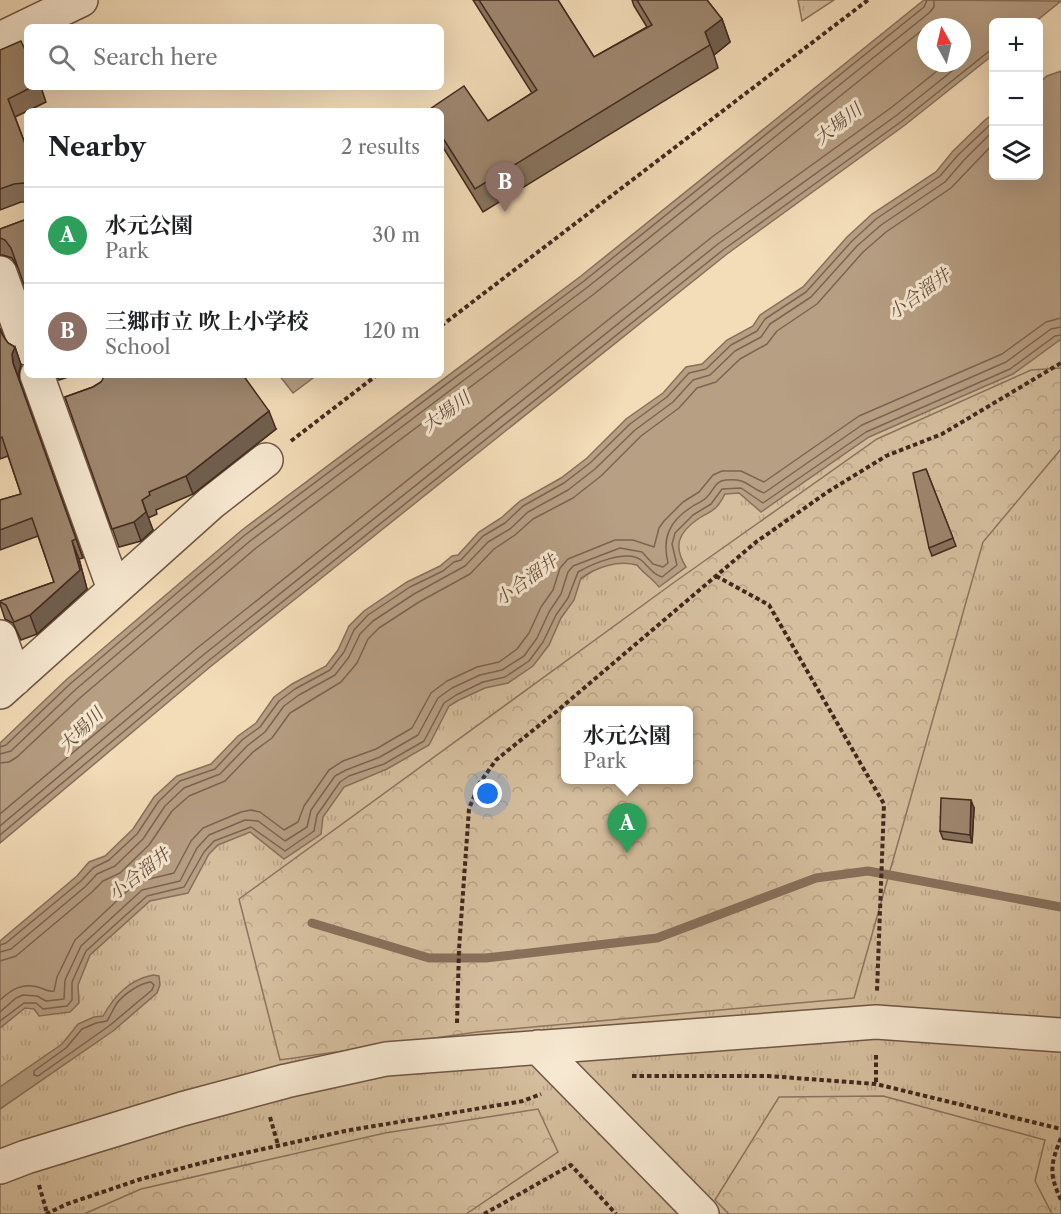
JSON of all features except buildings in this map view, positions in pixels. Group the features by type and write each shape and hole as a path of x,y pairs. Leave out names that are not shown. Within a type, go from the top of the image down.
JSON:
{"street":[{"path":"31,24 81,0"},
{"path":"0,39 24,27"},
{"path":"0,273 24,330"},
{"path":"53,391 114,589"},
{"path":"7,686 211,503 266,460"},
{"path":"0,637 7,686"},
{"path":"0,1167 182,1109 286,1081 386,1059 876,1022 1061,1035"},
{"path":"538,1047 702,1214"}],"path":[{"path":"444,324 868,0"},
{"path":"457,1053 459,949 469,809 478,784 496,760 756,542 867,467 886,456 942,434 1061,363"},
{"path":"266,460 373,378"},
{"path":"716,576 769,605 884,804 881,896"},
{"path":"622,1076 768,1076 876,1084 1061,1129"},
{"path":"46,1214 67,1204 130,1182 209,1161 345,1131 523,1101 573,1082"},
{"path":"1061,1138 1053,1157 1051,1176 1061,1200"},
{"path":"484,1214 571,1165 616,1214"}],"green space":[{"path":"798,0 834,0 802,21"},
{"path":"1061,255 1061,1214 0,1214 0,995 387,710"},
{"path":"1061,368 1061,449 983,542 854,998 477,1032 280,1060 239,899 676,581 877,439 1031,370"},
{"path":"883,1096 1045,1140 1035,1181 1052,1214 729,1214 715,1200 779,1097"},
{"path":"538,1109 558,1152 466,1214 84,1214 141,1189 385,1133"}],"water":[{"name":"大場川","path":"924,0 1061,1 1040,18 989,18 989,58 905,125 727,254 210,667 0,843 0,743 66,680 242,530 581,276"},
{"name":"小合溜井","path":"1061,71 1061,339 1013,374 869,437 761,512 739,493 725,494 716,508 686,529 679,546 686,567 659,587 637,565 622,563 594,571 581,578 574,600 561,618 549,645 533,666 508,683 485,688 449,706 429,745 387,769 344,787 323,817 321,834 284,859 250,832 218,845 209,854 188,893 150,901 90,955 78,985 79,1003 70,1012 39,1016 34,1009 25,1008 0,1028 0,941 77,876 89,862 105,856 133,829 154,797 177,776 211,764 238,736 256,723 274,697 292,684 326,666 338,650 349,626 364,611 407,582 440,566 452,556 458,555 479,532 501,518 520,501 561,478 587,458 626,419 663,393 686,367 702,364 727,340 753,326 760,315 803,287 847,237 872,214 936,172 953,151 989,117 989,180 1043,180 1043,80"},
{"path":"281,378 313,378 293,393"},
{"path":"153,975 159,976 160,985 157,993 113,1031 0,1109 0,1087 62,1044 78,1024 103,1016 112,1001 130,985"}],"waterway":[{"path":"312,923 429,958 486,958 657,938 816,878 868,871 1061,907"}],"place":[{"name":"三郷市立 吹上小学校","path":"505,212"},
{"name":"水元公園","path":"627,853"}]}
